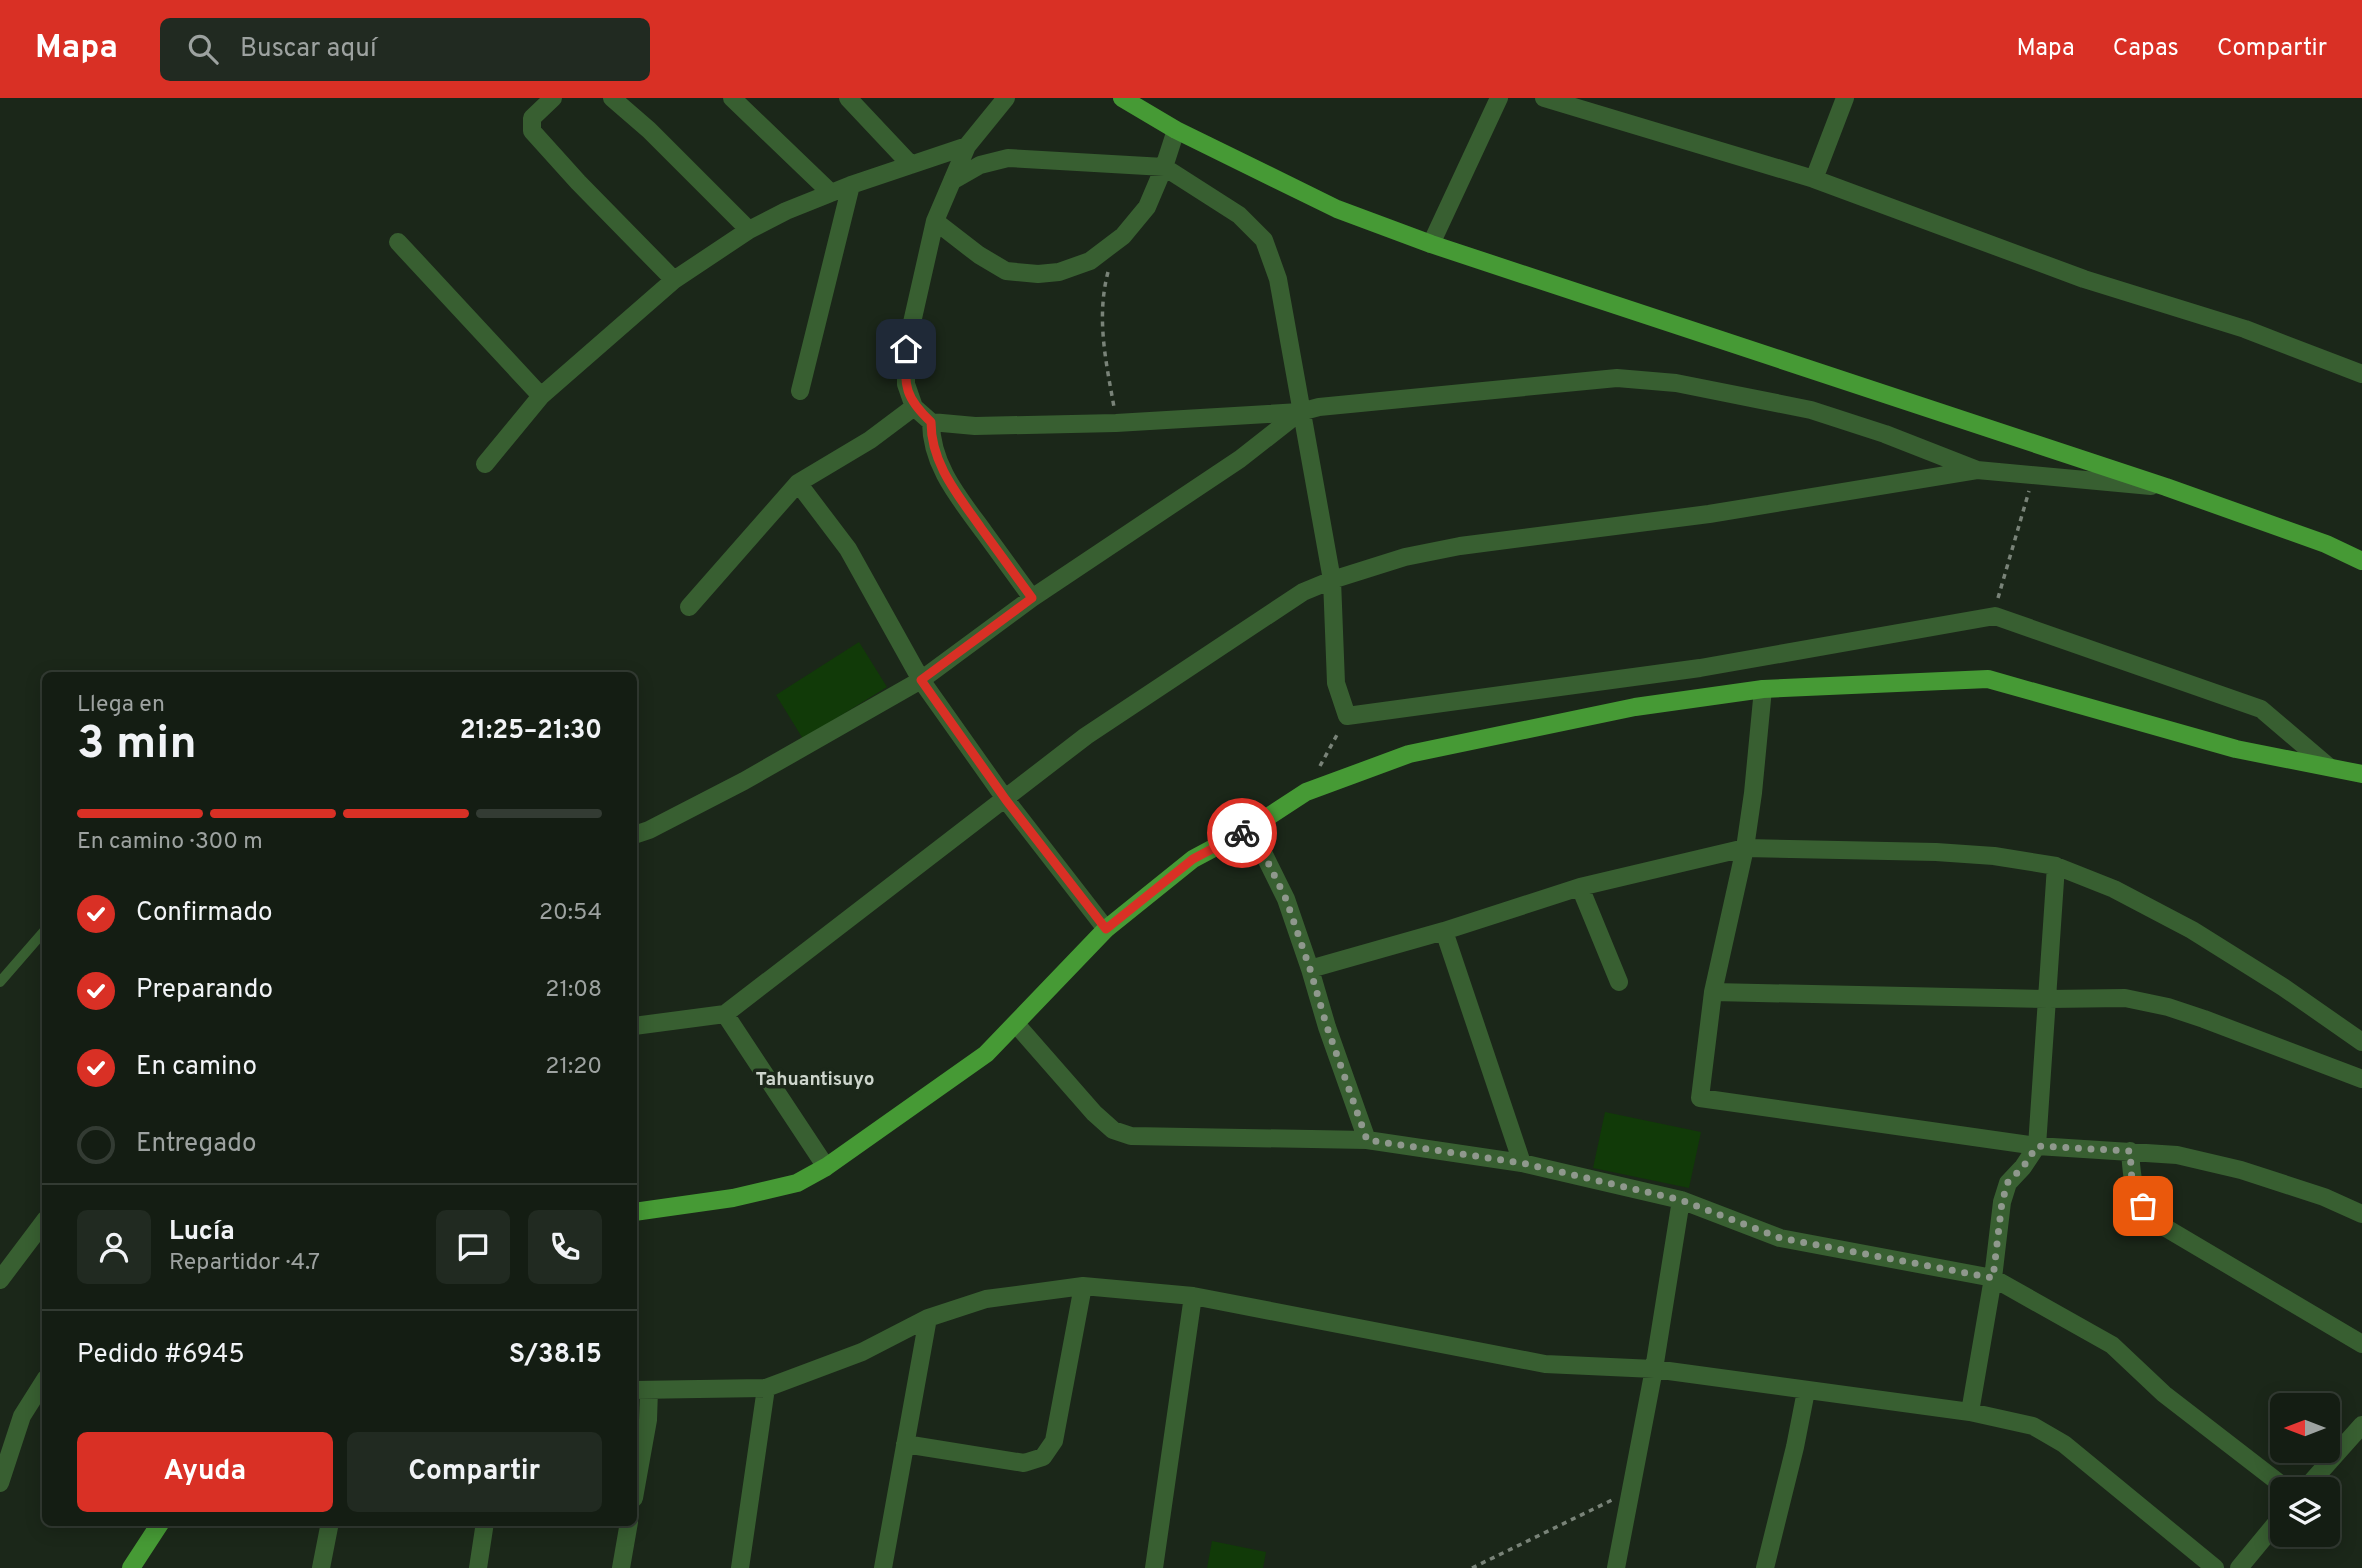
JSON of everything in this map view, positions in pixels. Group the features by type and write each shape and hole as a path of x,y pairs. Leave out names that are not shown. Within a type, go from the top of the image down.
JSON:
{"main road":[{"path":"1122,98 1176,130 1337,209 1431,244 2166,487 2326,544 2362,561"},
{"path":"638,1213 733,1198 784,1186 826,1167 986,1054 1106,929 1193,859 1251,828 1306,792 1409,754 1635,707 1763,689 1988,679 2236,749 2362,774"},
{"path":"131,1568 158,1526"}],"street":[{"path":"553,98 531,118 531,131 674,279"},
{"path":"612,98 649,130 749,230"},
{"path":"732,98 831,193"},
{"path":"848,98 911,165"},
{"path":"1006,98 967,146 935,221 906,349 905,384 914,407 931,422 975,426 1116,423 1300,412 1319,407 1617,378 1676,383 1811,410 1885,434 1977,470 2166,487"},
{"path":"1431,244 1499,98"},
{"path":"1544,98 1814,179 2084,279 2245,329 2362,374"},
{"path":"1814,179 1845,98"},
{"path":"935,221 979,255 1006,271 1038,274 1059,272 1090,261 1115,242 1147,208 1176,130"},
{"path":"485,464 541,396 674,279 749,230 786,211 851,185 967,146"},
{"path":"952,181 980,165 1008,158 1164,167 1239,215 1264,240 1278,279 1332,580 1336,683 1347,716 1700,668 1995,616 2261,709 2328,766"},
{"path":"800,391 851,185"},
{"path":"398,242 541,396"},
{"path":"689,607 798,482 870,440 914,407"},
{"path":"637,834 744,781 921,680 1032,598 1240,459 1300,412"},
{"path":"931,422 934,451 947,481 1032,598"},
{"path":"637,1026 725,1014 1086,736 1303,592 1405,556 1460,546 1709,514 1977,470"},
{"path":"798,482 848,549 921,680 1006,800 1106,929"},
{"path":"1763,689 1745,848 1713,992 1700,1098 2037,1146 2177,1155 2241,1170 2324,1197 2362,1214"},
{"path":"1251,828 1286,899 1367,1140"},
{"path":"1310,969 1444,931 1580,887 1745,848 1937,852 1994,856 2056,866 2114,889 2192,930 2283,987 2362,1042"},
{"path":"1970,1412 1993,1278 2002,1202 2008,1182 2023,1167 2037,1146 2056,866"},
{"path":"1580,887 1619,982"},
{"path":"1444,931 1522,1163"},
{"path":"1713,992 2048,999 2125,998 2168,1007 2362,1079"},
{"path":"725,1014 826,1167"},
{"path":"1016,1024 1094,1113 1113,1130 1131,1136 1367,1140 1522,1163 1681,1200 1780,1238 1993,1278 2112,1345 2164,1394 2271,1477"},
{"path":"2130,1151 2132,1182 2143,1206 2166,1228 2362,1344"},
{"path":"1616,1568 1654,1369 1681,1200"},
{"path":"0,1280 42,1224"},
{"path":"637,1481 648,1420 641,1390 766,1388 862,1352 928,1318 986,1298 1083,1286 1193,1296 1545,1364 1654,1369 1970,1412 2033,1426 2064,1444 2216,1568"},
{"path":"905,1444 1024,1463 1043,1457 1054,1441 1083,1286"},
{"path":"1154,1568 1193,1296"},
{"path":"883,1568 928,1318"},
{"path":"0,1483 22,1416 42,1384"},
{"path":"740,1568 766,1388"},
{"path":"1765,1568 1806,1391"},
{"path":"2316,1477 2362,1425"},
{"path":"321,1568 329,1526"},
{"path":"478,1568 484,1526"},
{"path":"621,1568 628,1526"},
{"path":"2239,1568 2270,1531"}],"lane":[{"path":"0,982 42,934"}],"path":[{"path":"1115,242 1104,288 1101,329 1116,423"},
{"path":"1995,616 2000,588 2033,476"},
{"path":"1306,792 1347,716"},
{"path":"1472,1568 1629,1491"}],"green space":[{"path":"859,642 887,687 803,739 776,695"},
{"path":"1605,1112 1701,1132 1689,1188 1593,1168"},
{"path":"1212,1541 1266,1552 1263,1568 1207,1568"}],"way so far":[{"path":"1242,833 1251,828 1286,899 1367,1140 1522,1163 1681,1200 1780,1238 1993,1278 2002,1202 2008,1182 2023,1167 2037,1146 2130,1151 2132,1182 2143,1206"}],"district":[{"name":"Tahuantisuyo","path":"815,1080"}],"route":[{"path":"906,349 905,384 914,407 931,422 934,451 947,481 1032,598 921,680 1006,800 1106,929 1193,859 1242,833"}]}
